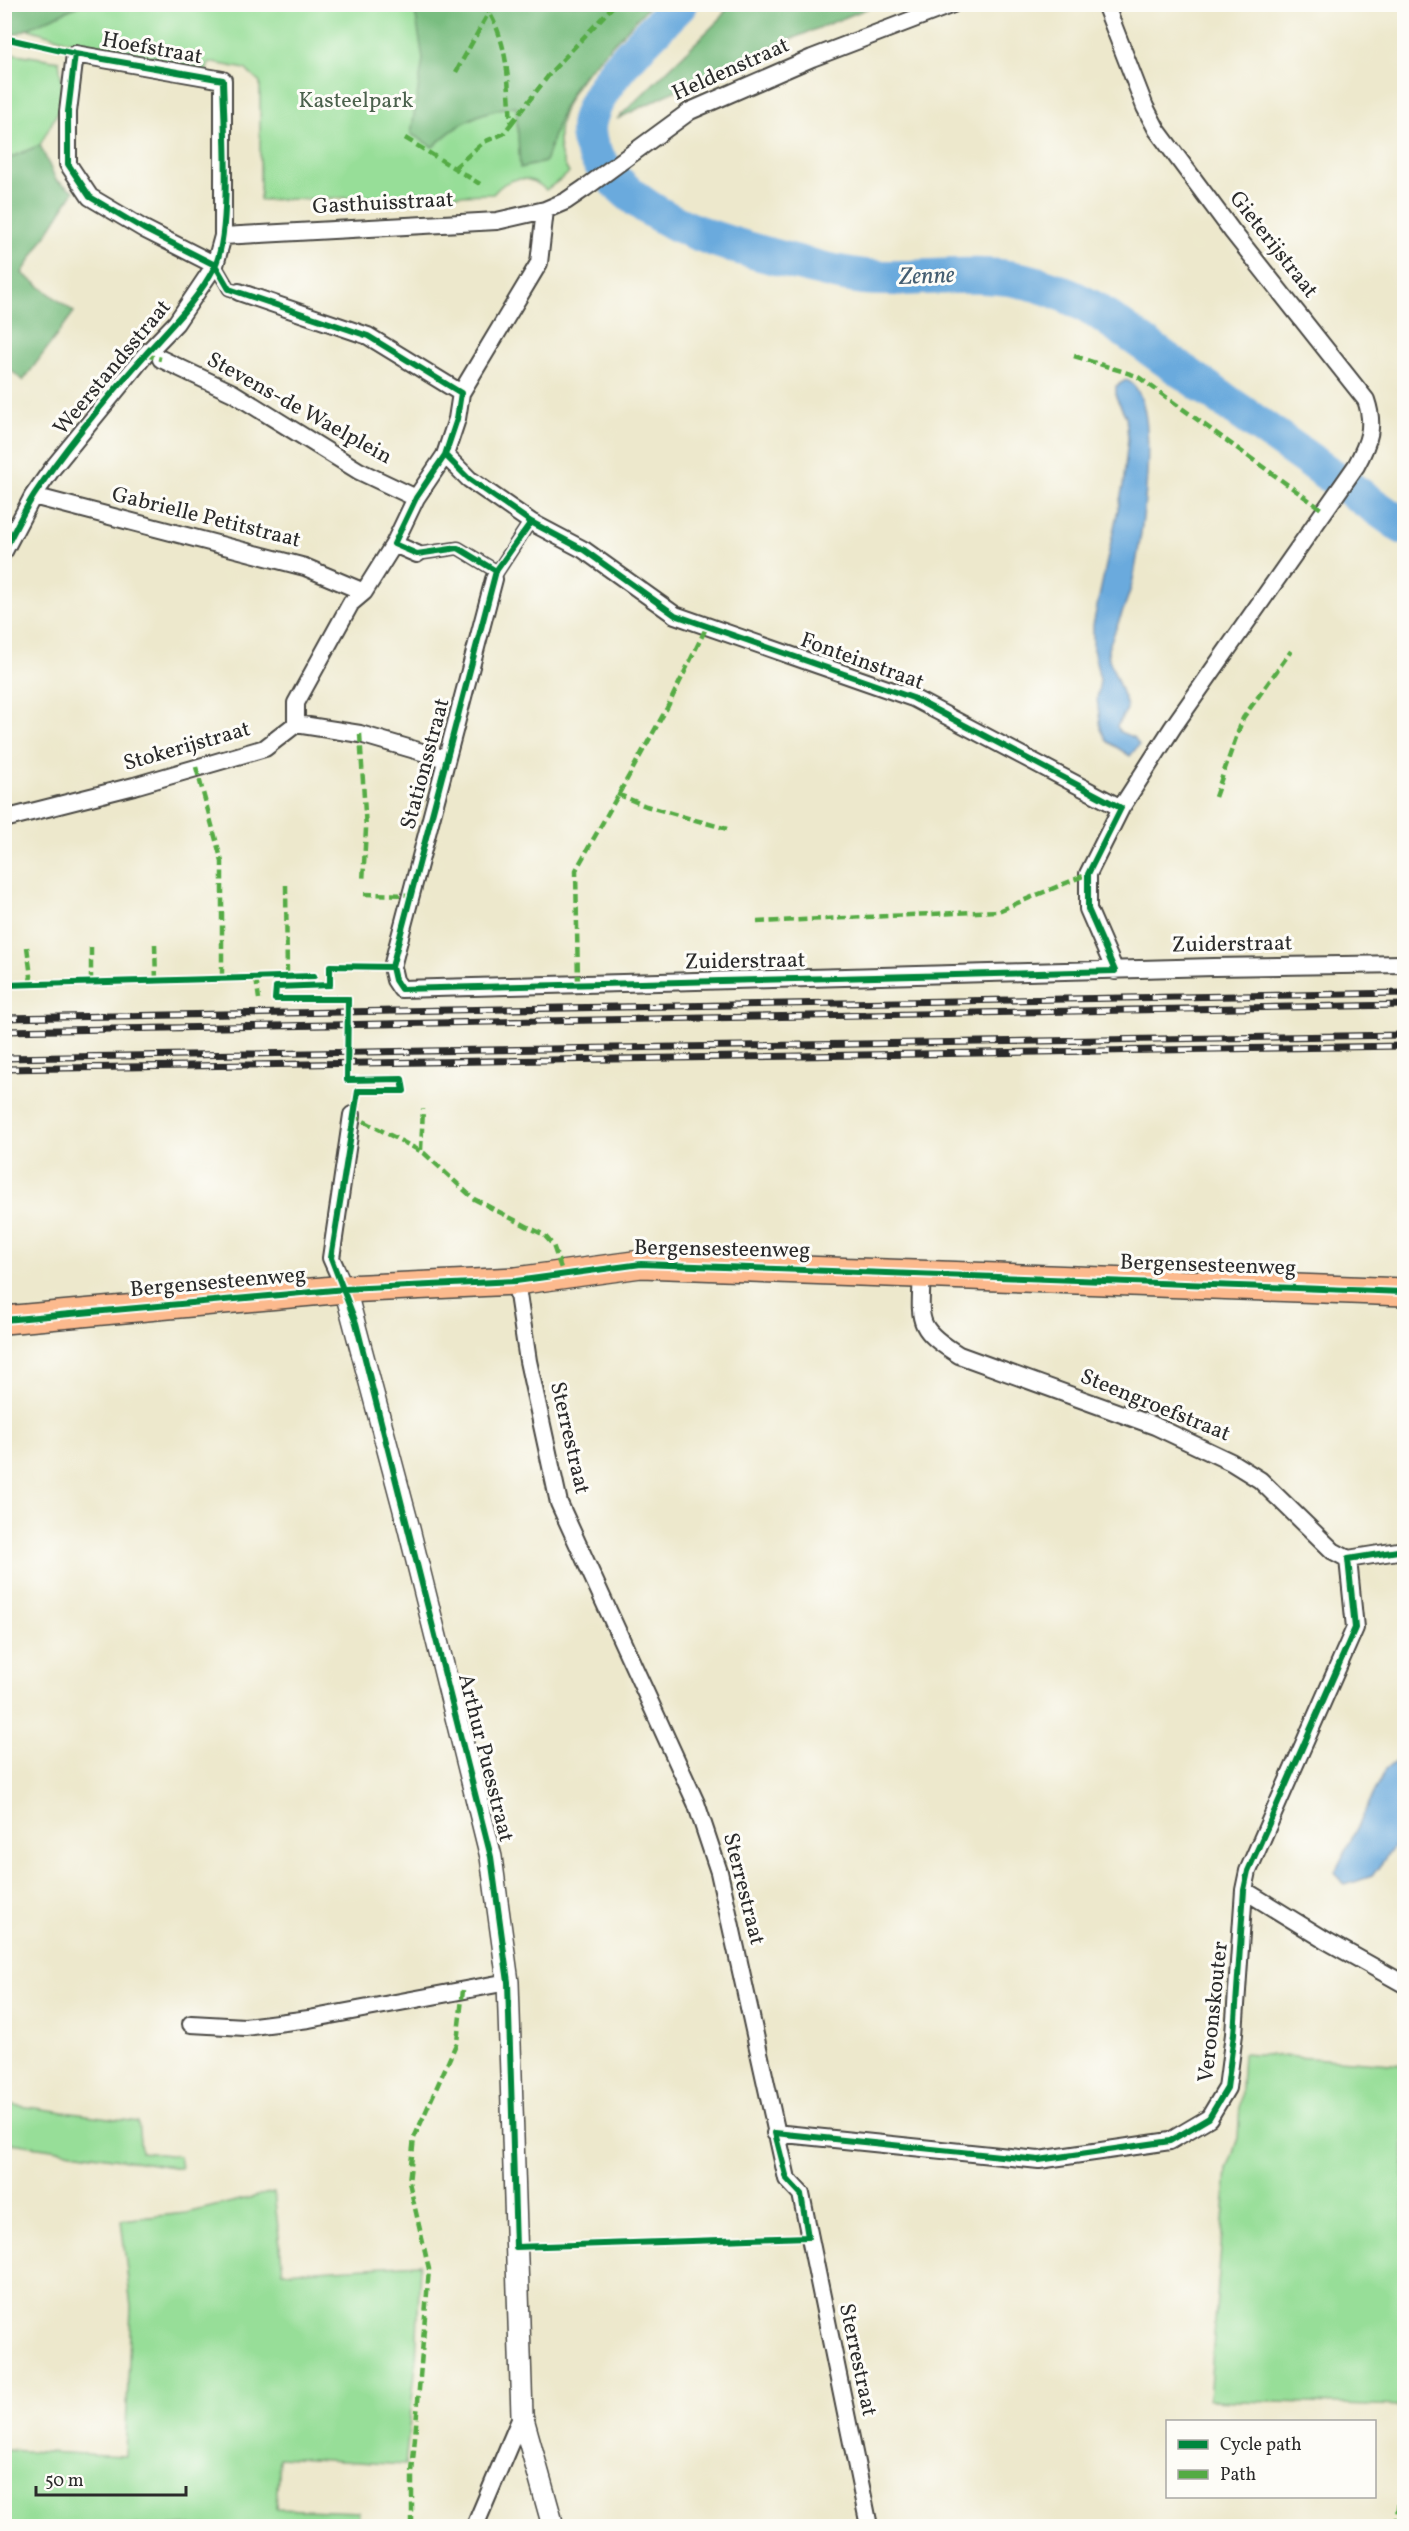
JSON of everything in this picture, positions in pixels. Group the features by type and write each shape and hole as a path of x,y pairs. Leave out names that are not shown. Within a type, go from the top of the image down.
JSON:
{"main road":[{"name":"Bergensesteenweg","path":"4,1320 345,1289 516,1281 640,1264 1404,1292"}],"street":[{"name":"Heldenstraat","path":"545,210 566,201 690,111 822,54 953,4"},
{"name":"Gieterijstraat","path":"1105,4 1145,107 1157,130 1232,231 1366,400 1372,417 1368,445 1356,466 1173,727 1121,808"},
{"name":"Hoefstraat","path":"215,265 144,230 90,197 68,164 68,112 75,54 223,80"},
{"name":"Weerstandsstraat","path":"4,551 33,496 145,355 176,323 215,265 223,236 223,80"},
{"path":"446,759 360,734 296,724 296,703 351,603 364,592 394,544 416,498 445,455 457,419 461,393 539,263 545,210"},
{"name":"Gasthuisstraat","path":"223,236 496,221 545,210"},
{"path":"215,265 230,289 368,336 461,393"},
{"name":"Stevens-de Waelplein","path":"160,359 233,393 359,471 416,498"},
{"name":"Fonteinstraat","path":"445,455 469,479 529,525 585,550 675,615 913,698 1121,808"},
{"name":"Gabrielle Petitstraat","path":"33,496 305,567 364,592"},
{"path":"394,544 417,554 458,548 495,575 529,525"},
{"name":"Stationsstraat","path":"392,967 495,575"},
{"name":"Stokerijstraat","path":"4,819 265,748 296,724"},
{"path":"1115,971 1088,909 1088,874 1121,808"},
{"name":"Zuiderstraat","path":"392,967 395,980 401,989 1404,964"},
{"path":"345,1289 331,1258 352,1115"},
{"name":"Steengroefstraat","path":"922,1273 920,1316 927,1333 936,1341 959,1355 1155,1426 1231,1462 1269,1488 1333,1551 1348,1559"},
{"name":"Sterrestraat","path":"516,1281 528,1360 559,1503 703,1823 719,1872 775,2133 787,2179 801,2194 869,2526"},
{"name":"Arthur Puesstraat","path":"345,1289 407,1521 491,1857 508,1982 522,2415 553,2526"},
{"path":"1348,1559 1404,1550"},
{"name":"Veroonskouter","path":"775,2133 1039,2160 1170,2141 1209,2118 1227,2088 1234,2034 1244,1890 1248,1871 1355,1628 1348,1559"},
{"path":"1244,1890 1404,1984"},
{"path":"191,2024 245,2027 309,2019 508,1982"},
{"path":"475,2526 522,2415"}],"green space":[{"path":"5,4 80,4 80,5 5,39"},
{"path":"414,4 650,5 577,82 562,111 545,162 520,168 516,106 481,114 451,131 433,147 411,134 423,59"},
{"name":"Kasteelpark","path":"4,5 650,5 597,60 580,81 567,103 560,126 560,149 569,173 546,190 532,181 518,179 505,183 493,194 260,200 260,83 245,69 209,62 206,73 101,51 5,22"},
{"path":"729,5 876,5 734,62 617,119 720,19"},
{"path":"4,52 59,61 64,100 40,145 5,160"},
{"path":"40,145 56,180 74,191 22,273 74,312 23,381 5,365 5,160"},
{"path":"1243,2053 1404,2065 1403,2406 1209,2400 1227,2169 1238,2138"},
{"path":"5,2104 138,2122 141,2152 179,2156 181,2168 5,2142"},
{"path":"274,2192 283,2272 420,2264 416,2363 405,2465 279,2457 276,2509 359,2512 358,2526 5,2526 5,2450 125,2456 131,2307 121,2220 186,2213"}],"water":[{"path":"1126,380 1138,392 1145,413 1148,442 1144,508 1136,566 1130,592 1108,649 1109,659 1127,709 1117,726 1120,732 1135,738 1139,745 1130,756 1107,741 1101,729 1097,699 1100,680 1093,649 1093,625 1123,486 1128,438 1126,417 1116,397 1116,386"},
{"path":"1404,1755 1404,1833 1372,1876 1345,1885 1335,1872 1386,1769"}],"waterway":[{"name":"Zenne","path":"680,4 614,74 603,89 589,121 589,137 598,159 613,178 650,209 671,221 716,240 835,272 884,278 1003,277 1030,282 1059,292 1096,310 1404,527"}],"railway":[{"path":"4,1018 1404,993"},
{"path":"4,1031 1404,1005"},
{"path":"4,1058 1404,1035"},
{"path":"4,1069 1404,1046"}],"marked path":[{"path":"454,168 484,142 503,134 511,124 508,77 503,47 484,4"},
{"path":"511,124 552,71 615,4"},
{"path":"456,72 489,12"},
{"path":"405,138 480,184"},
{"path":"145,355 161,359"},
{"path":"1074,356 1137,376 1324,511"},
{"path":"578,984 576,870 667,708 707,626"},
{"path":"1215,797 1243,718 1291,651"},
{"path":"360,734 366,829 363,882"},
{"path":"196,767 222,862 222,979"},
{"path":"617,794 646,806 727,829"},
{"path":"757,922 998,911 1088,874"},
{"path":"286,885 287,976"},
{"path":"364,894 411,895"},
{"path":"155,944 156,982"},
{"path":"27,947 31,976 29,985"},
{"path":"91,947 91,983"},
{"path":"256,978 259,999"},
{"path":"421,1150 423,1109"},
{"path":"352,1115 424,1153 474,1199 544,1235 553,1245 563,1274"},
{"path":"412,2526 412,2473 429,2269 409,2182 414,2138 457,2042 463,1990"},
{"path":"1396,2526 1404,2452"}],"cycle path":[{"path":"4,38 75,54 223,80 226,176 224,228 215,266 208,278 183,313 87,423 59,459 30,502 4,551"},
{"path":"75,54 68,112 68,164 90,197 144,229 215,265"},
{"path":"215,265 229,289 368,336 461,393 457,419 445,455 416,498 394,544 417,554 458,548 496,571"},
{"path":"445,455 469,479 531,522 584,550 675,615 913,698 1121,808 1088,874 1088,909 1115,971 401,989 395,980 392,967 496,571 531,522"},
{"path":"392,967 330,966 330,985 276,987 275,999 348,999 347,1080 402,1079 404,1091 358,1091 331,1258 356,1323 491,1857 508,1982 516,2247 808,2237 801,2194 787,2179 775,2133 1039,2160 1170,2141 1209,2118 1227,2088 1234,2034 1244,1890 1248,1871 1355,1628 1348,1559 1404,1550"},
{"path":"4,985 314,976"},
{"path":"4,1320 345,1289 516,1281 641,1264 1404,1292"}]}
